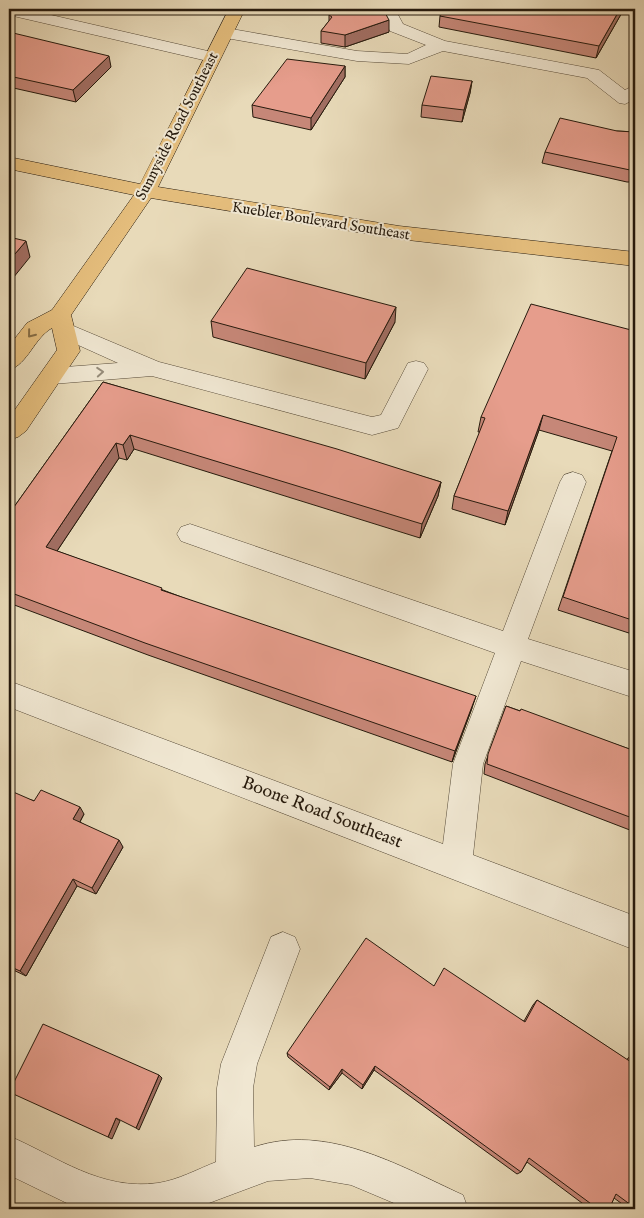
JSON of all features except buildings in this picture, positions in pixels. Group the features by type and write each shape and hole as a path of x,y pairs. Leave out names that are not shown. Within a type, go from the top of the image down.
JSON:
{"main road":[{"name":"Sunnyside Road Southeast","path":"9,362 35,328 62,322 106,245 145,193 237,9"},
{"name":"Kuebler Boulevard Southeast","path":"9,163 145,193 363,229 514,248 635,259"},
{"path":"9,431 17,425 69,351 62,322"}],"street":[{"path":"387,9 396,27 441,45 593,74 630,94"},
{"path":"9,10 212,57"},
{"path":"226,33 357,56 409,58 441,45"},
{"path":"62,322 152,368 372,426 389,422 416,369"},
{"path":"52,376 152,368"},
{"path":"456,864 468,764 573,482"},
{"path":"190,534 511,646 635,685"},
{"name":"Boone Road Southeast","path":"9,694 635,932"},
{"path":"235,1172 235,1088 239,1064 283,949"},
{"path":"9,1156 76,1190 110,1201 132,1204 160,1201 235,1172 287,1159 335,1161 358,1166 449,1209"}]}
